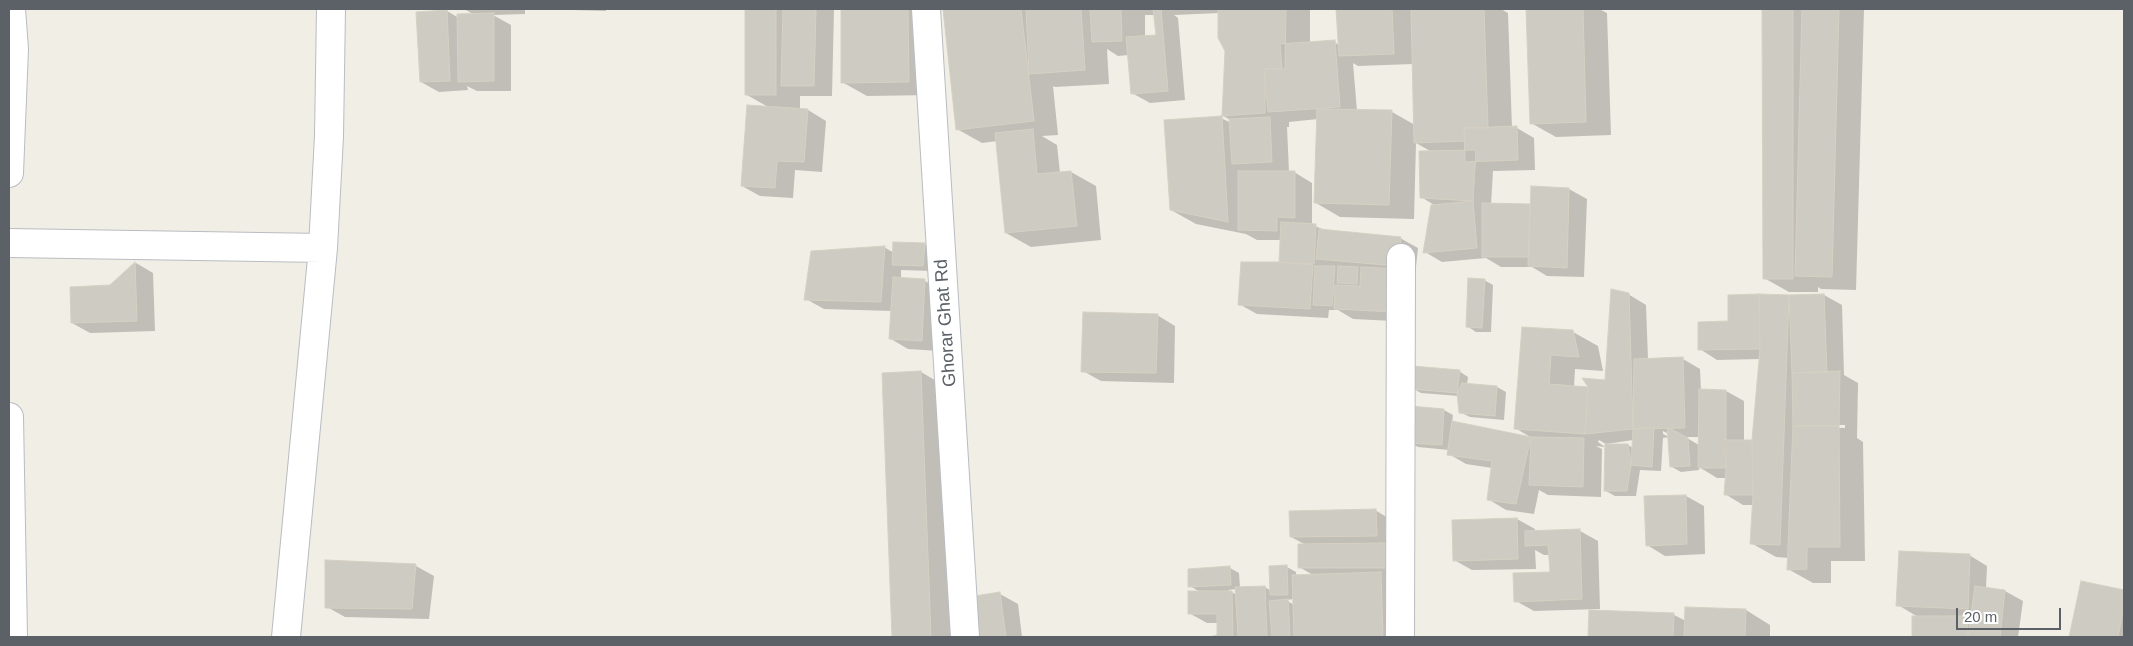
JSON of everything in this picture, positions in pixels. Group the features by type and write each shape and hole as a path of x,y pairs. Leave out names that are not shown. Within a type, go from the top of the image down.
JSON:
{"street":[{"path":"9,173 11,9"},
{"path":"286,637 323,248 329,136 331,9"},
{"name":"Ghorar Ghat Rd","path":"926,9 965,637"},
{"path":"9,244 323,248"},
{"path":"1400,637 1401,258"},
{"path":"9,417 13,637"}],"building":[{"path":"745,9 776,9 776,95 745,95"},
{"path":"783,9 816,9 814,86 781,86"},
{"path":"841,9 908,9 909,82 841,83"},
{"path":"943,9 1021,9 1034,121 956,130"},
{"path":"1026,9 1081,9 1085,70 1029,74"},
{"path":"1090,9 1121,9 1122,41 1092,42"},
{"path":"1153,9 1161,9 1168,91 1131,94 1126,37 1156,35"},
{"path":"1218,9 1286,9 1285,69 1265,69 1265,113 1222,116 1225,51 1218,38"},
{"path":"1336,9 1392,9 1394,54 1339,56"},
{"path":"1411,9 1484,9 1488,128 1464,128 1465,141 1414,143"},
{"path":"1526,9 1583,9 1586,122 1530,124"},
{"path":"1762,9 1793,9 1793,279 1763,279"},
{"path":"1802,9 1839,9 1832,277 1795,276"},
{"path":"447,10 450,81 420,82 416,12"},
{"path":"494,13 494,81 458,82 457,14"},
{"path":"1335,40 1340,107 1268,112 1264,69 1282,68 1280,44"},
{"path":"747,105 808,109 804,162 777,161 775,188 741,186"},
{"path":"1317,109 1392,110 1389,205 1314,203"},
{"path":"1222,116 1228,222 1170,210 1164,120"},
{"path":"1270,117 1272,162 1232,164 1229,119"},
{"path":"1517,126 1518,160 1465,162 1464,128"},
{"path":"1033,129 1037,174 1071,171 1077,226 1005,233 995,133"},
{"path":"1476,150 1473,201 1420,198 1419,151"},
{"path":"1238,171 1295,171 1295,218 1277,217 1277,231 1238,230"},
{"path":"1531,186 1569,188 1567,268 1528,266"},
{"path":"1473,201 1477,248 1423,253 1431,205"},
{"path":"1482,203 1530,204 1529,257 1482,257"},
{"path":"1281,222 1316,224 1314,264 1279,262"},
{"path":"1319,229 1401,237 1397,266 1316,259"},
{"path":"893,242 925,243 923,266 892,265"},
{"path":"885,246 881,302 804,300 811,251"},
{"path":"135,262 137,321 71,323 70,287 110,285"},
{"path":"1241,262 1279,262 1313,265 1310,309 1238,305"},
{"path":"1315,266 1335,266 1332,306 1313,305"},
{"path":"1338,266 1358,267 1357,284 1337,283"},
{"path":"1361,267 1398,269 1395,312 1334,309 1335,285 1360,286"},
{"path":"893,277 925,279 922,341 889,339"},
{"path":"1468,278 1485,279 1482,328 1466,327"},
{"path":"1611,289 1629,293 1633,429 1585,434 1588,387 1582,378 1605,380"},
{"path":"1759,294 1789,295 1780,545 1750,544 1753,495 1752,440 1760,349"},
{"path":"1759,294 1760,349 1698,350 1698,322 1728,321 1728,295"},
{"path":"1824,294 1827,372 1792,373 1789,295"},
{"path":"1083,312 1158,314 1156,373 1081,372"},
{"path":"1522,327 1573,330 1579,357 1551,355 1549,384 1588,387 1585,434 1514,429"},
{"path":"1683,357 1685,428 1633,429 1634,359"},
{"path":"1412,366 1460,370 1457,393 1411,389"},
{"path":"921,371 931,637 892,637 882,373"},
{"path":"1840,371 1839,426 1793,426 1792,373"},
{"path":"1462,383 1497,386 1495,416 1459,413 1457,393"},
{"path":"1699,389 1726,390 1726,468 1698,468"},
{"path":"1410,406 1444,409 1442,445 1408,443"},
{"path":"1452,421 1531,437 1516,504 1487,500 1492,461 1447,455"},
{"path":"1793,426 1839,426 1840,547 1807,547 1807,569 1787,570"},
{"path":"1654,427 1652,467 1631,465 1633,429"},
{"path":"1667,427 1688,438 1690,466 1670,467"},
{"path":"1531,437 1584,438 1583,487 1529,485"},
{"path":"1724,440 1752,440 1753,495 1724,495 1726,468"},
{"path":"1605,444 1628,444 1631,465 1627,491 1604,491"},
{"path":"1686,495 1687,544 1646,546 1644,496"},
{"path":"1376,509 1377,536 1290,537 1289,511"},
{"path":"1517,518 1518,559 1453,561 1452,520"},
{"path":"1580,529 1582,599 1514,602 1513,573 1550,572 1548,545 1525,546 1525,531"},
{"path":"1386,543 1386,568 1298,568 1298,544"},
{"path":"1899,551 1970,554 1968,609 1896,606"},
{"path":"325,560 416,564 412,609 325,608"},
{"path":"1287,565 1288,595 1270,595 1269,566"},
{"path":"1230,566 1231,585 1188,587 1188,569"},
{"path":"1381,572 1383,637 1294,637 1292,575"},
{"path":"2081,581 2124,590 2124,606 2118,637 2069,637"},
{"path":"1265,586 1267,637 1238,637 1235,587"},
{"path":"1975,586 2005,590 2000,637 1968,637"},
{"path":"1188,591 1232,591 1233,637 1210,637 1217,635 1217,614 1188,614"},
{"path":"1000,592 1006,637 974,637 968,597"},
{"path":"1288,599 1290,637 1272,637 1269,601"},
{"path":"1685,607 1746,609 1745,637 1684,637"},
{"path":"1589,610 1674,613 1673,637 1588,637"},
{"path":"1912,616 1967,616 1968,637 1912,637"}]}
